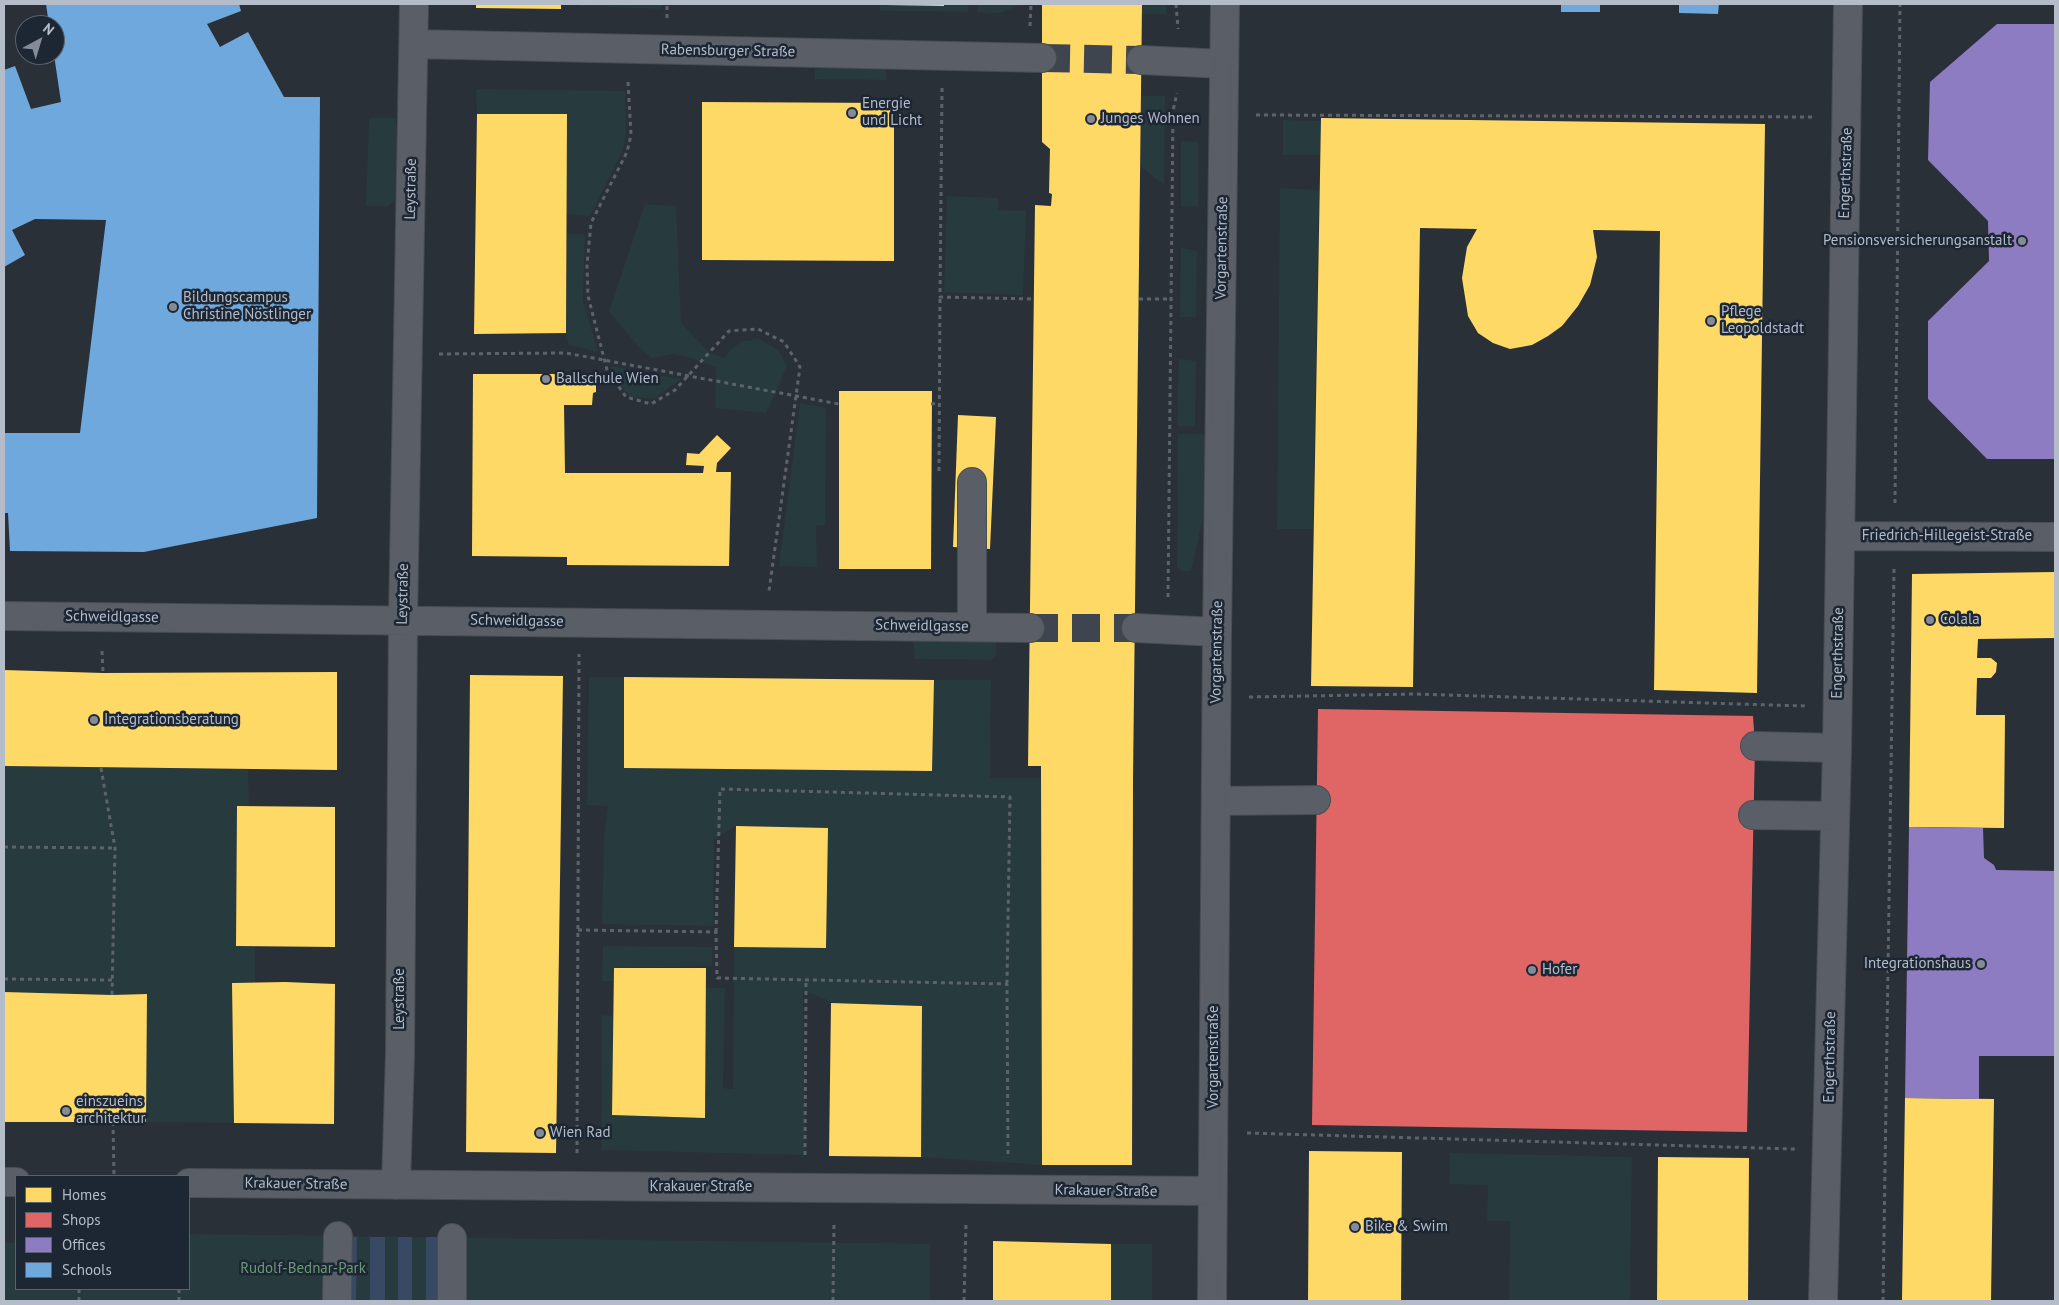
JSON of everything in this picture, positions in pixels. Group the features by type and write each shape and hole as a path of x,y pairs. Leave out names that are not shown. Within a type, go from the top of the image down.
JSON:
{"street":[{"name":"Leystraße","path":"396,1185 400,1054 403,619 414,4"},
{"name":"Vorgartenstraße","path":"1212,1301 1216,697 1225,4"},
{"name":"Engerthstraße","path":"1823,1301 1838,707 1848,117 1848,4"},
{"name":"Rabensburger Straße","path":"414,44 1042,58"},
{"path":"1141,60 1224,64"},
{"path":"972,482 972,627"},
{"name":"Friedrich-Hillegeist-Straße","path":"1840,536 2055,537"},
{"name":"Schweidlgasse","path":"4,616 403,619 1030,628"},
{"path":"1136,628 1217,632"},
{"path":"1754,746 1837,748"},
{"path":"1216,801 1316,800"},
{"path":"1753,815 1835,816"},
{"name":"Krakauer Straße","path":"190,1183 1213,1191"},
{"path":"337,1301 338,1236"},
{"path":"452,1238 452,1301"}],"path":[{"path":"1176,4 1176,20"},
{"path":"1883,1301 1895,536 1900,4"},
{"path":"626,49 631,135 627,152 591,223 587,265 588,296 607,370 626,397 651,404 676,390 729,331 758,329 784,342 800,367 764,624"},
{"path":"939,481 942,55"},
{"path":"1167,630 1173,111"},
{"path":"1223,115 1848,117"},
{"path":"940,297 1033,299"},
{"path":"1139,299 1170,299"},
{"path":"408,355 566,353 604,358 839,404"},
{"path":"932,404 939,403"},
{"path":"576,1186 578,676"},
{"path":"1216,697 1415,694 1838,707"},
{"path":"101,768 115,848 112,995"},
{"path":"1007,984 717,978 716,932 720,789 1010,796 1007,984 1008,1190"},
{"path":"4,846 115,848"},
{"path":"578,930 716,932"},
{"path":"4,979 112,980"},
{"path":"805,1155 806,981"},
{"path":"113,1122 114,1175"},
{"path":"1214,1132 1828,1150"},
{"path":"833,1301 834,1188"},
{"path":"964,1301 966,1190"}],"green space":[{"path":"581,4 661,4 661,9 581,6"},
{"path":"944,4 968,4 968,12 880,11 880,5 944,6"},
{"path":"977,4 1021,4 1001,13 977,12"},
{"path":"1142,4 1167,4 1166,14 1142,14"},
{"path":"820,66 886,68 886,80 815,79 815,69"},
{"path":"476,89 625,91 626,135 623,150 590,216 566,214 567,115 477,114"},
{"path":"1141,96 1165,96 1164,185 1141,167"},
{"path":"369,118 396,118 397,198 388,206 366,206"},
{"path":"1283,120 1321,121 1320,155 1283,155"},
{"path":"1181,141 1198,142 1198,206 1181,207"},
{"path":"1280,188 1319,190 1313,529 1277,529"},
{"path":"947,196 998,198 998,210 1026,211 1023,295 944,292"},
{"path":"645,204 676,206 681,323 710,353 724,358 732,348 743,341 759,339 778,350 787,366 766,413 715,408 716,367 692,358 673,354 652,358 639,347 609,312"},
{"path":"567,234 585,234 583,300 598,352 569,345 566,333"},
{"path":"1181,248 1197,251 1196,317 1180,317"},
{"path":"1179,359 1196,361 1195,426 1177,426"},
{"path":"611,366 681,379 654,399 631,397 617,383"},
{"path":"800,403 826,408 825,525 816,526 817,567 779,566"},
{"path":"1178,434 1203,434 1206,437 1207,500 1191,571 1181,571 1177,567"},
{"path":"913,640 996,641 996,655 991,660 915,659"},
{"path":"589,677 624,677 625,768 932,771 934,680 991,680 990,778 1041,778 1042,1165 921,1157 922,1006 834,1003 803,990 805,1155 601,1150 602,1015 614,1016 612,1115 705,1118 706,988 725,988 723,1088 733,1089 734,947 826,948 828,828 736,826 714,839 713,926 602,924 604,837 608,806 587,805"},
{"path":"4,766 248,769 249,806 237,806 236,946 255,947 255,982 232,983 234,1123 146,1122 147,994 4,992"},
{"path":"603,946 712,947 712,966 614,968 614,981 602,981"},
{"path":"1450,1153 1632,1157 1630,1301 1509,1301 1510,1221 1487,1221 1488,1185 1449,1184"},
{"name":"Rudolf-Bednar-Park","path":"190,1234 930,1244 930,1301 4,1301 4,1242 15,1243 15,1290 190,1290"},
{"path":"1111,1244 1152,1244 1152,1301 1111,1301"}],"water":[{"path":"342,1236 357,1237 356,1301 342,1301"},
{"path":"370,1237 385,1237 385,1301 370,1301"},
{"path":"398,1237 412,1237 412,1301 398,1301"},
{"path":"426,1237 441,1237 440,1301 426,1301"}],"building: Homes":[{"path":"476,4 561,4 561,9 476,8"},
{"path":"944,4 944,6 885,5"},
{"path":"1042,4 1142,4 1133,779 1132,1165 1042,1165 1041,766 1028,766 1035,205 1051,206 1052,194 1049,193 1050,149 1042,142"},
{"path":"702,102 894,103 894,261 702,260"},
{"path":"477,114 567,114 566,333 474,334"},
{"name":"Pflege Leopoldstadt","path":"1321,118 1765,124 1757,693 1654,690 1660,231 1593,230 1597,257 1590,285 1578,306 1562,326 1548,336 1532,345 1510,349 1493,343 1478,333 1468,316 1462,278 1467,247 1477,229 1420,228 1413,687 1311,686"},
{"path":"473,374 596,374 596,392 593,393 592,405 564,405 565,473 703,473 704,466 686,465 687,453 699,454 717,435 731,448 717,463 716,472 731,472 729,566 567,565 567,557 472,556"},
{"path":"839,391 932,391 931,569 839,569"},
{"path":"958,415 996,417 990,549 953,547"},
{"path":"2055,572 2055,638 1978,639 1977,658 1991,658 1997,663 1996,672 1991,678 1977,678 1976,715 2005,715 2004,828 1909,827 1912,574"},
{"path":"4,670 103,673 337,672 337,770 4,766"},
{"path":"470,675 563,676 556,1153 466,1152"},
{"path":"624,677 934,680 932,771 624,768"},
{"path":"237,806 335,807 335,947 236,946"},
{"path":"736,826 828,828 826,948 734,947"},
{"path":"614,968 706,968 705,1118 612,1115"},
{"path":"285,982 335,984 334,1124 234,1123 232,983"},
{"path":"4,992 147,994 146,1122 4,1122"},
{"path":"831,1003 922,1006 921,1157 829,1156"},
{"path":"1905,1098 1994,1099 1991,1301 1902,1301"},
{"name":"Bike & Swim","path":"1309,1151 1402,1152 1401,1301 1308,1301"},
{"path":"1658,1157 1749,1158 1748,1301 1657,1301"},
{"path":"993,1241 1111,1244 1111,1301 993,1301"}],"building: Shops":[{"name":"Hofer","path":"1318,709 1753,716 1755,746 1747,1132 1312,1125"}],"building: Offices":[{"name":"Pensionsversicherungsanstalt","path":"1997,24 2055,24 2055,459 1987,459 1928,399 1928,321 1989,261 1988,221 1928,160 1930,82"},
{"name":"Integrationshaus","path":"1909,827 1983,828 1984,858 1994,865 1996,870 2055,871 2055,1056 1979,1056 1979,1099 1905,1098"}],"building: Schools":[{"name":"Bildungscampus Christine Nöstlinger","path":"46,4 239,4 241,11 207,24 220,47 248,32 284,97 320,97 317,518 144,552 10,551 8,513 4,513 4,433 80,433 106,220 35,219 12,230 25,255 4,267 4,70 15,66 31,109 61,102 55,65 65,65 65,15 48,15"},
{"path":"1561,4 1600,4 1600,12 1561,12"},
{"path":"1679,4 1719,4 1718,14 1679,13"}],"tunnel":[{"path":"1042,58 1141,60"},
{"path":"1030,628 1136,628"}],"tram line":[{"path":"1202,1301 1216,4"},
{"path":"1218,1301 1224,908 1232,4"}],"place":[{"name":"Energie und Licht","path":"852,113"},
{"name":"Junges Wohnen","path":"1091,119"},
{"name":"Pensionsversicherungsanstalt","path":"2022,241"},
{"name":"Bildungscampus Christine Nöstlinger","path":"173,307"},
{"name":"Pflege Leopoldstadt","path":"1711,321"},
{"name":"Ballschule Wien","path":"546,379"},
{"name":"Colala","path":"1930,620"},
{"name":"Integrationsberatung","path":"94,720"},
{"name":"Integrationshaus","path":"1981,964"},
{"name":"Hofer","path":"1532,970"},
{"name":"einszueins architektur","path":"66,1111"},
{"name":"Wien Rad","path":"540,1133"},
{"name":"Bike & Swim","path":"1355,1227"}]}
